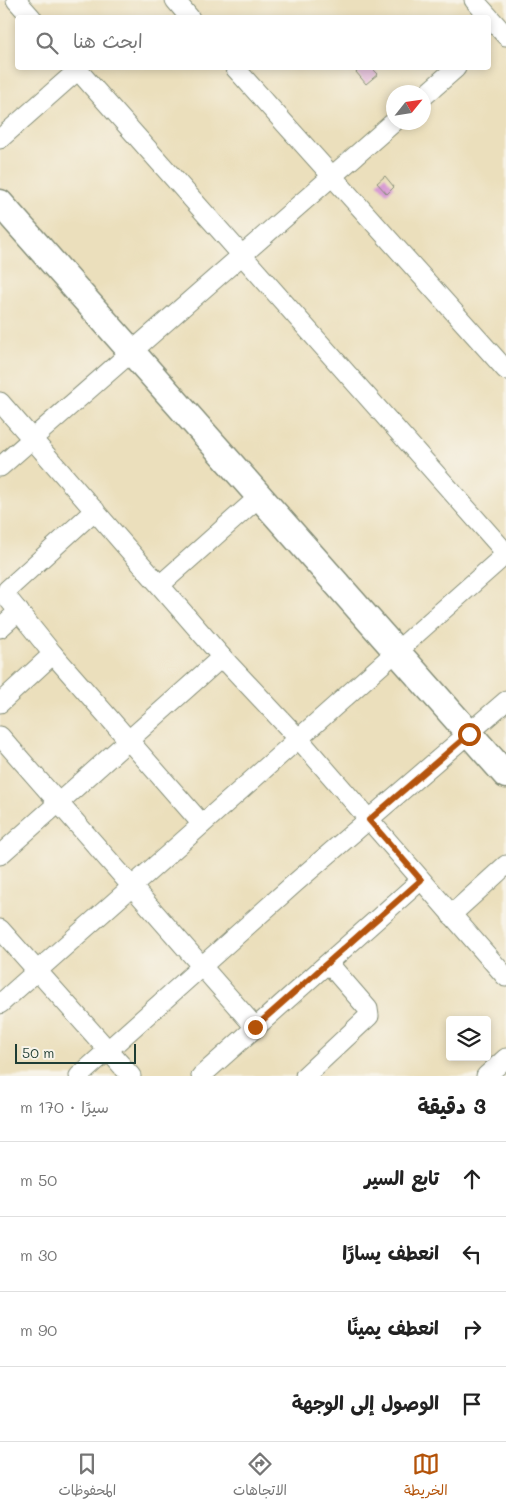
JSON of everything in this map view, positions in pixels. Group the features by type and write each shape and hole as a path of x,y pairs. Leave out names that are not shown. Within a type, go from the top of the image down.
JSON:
{"street":[{"path":"16,0 29,15"},
{"path":"175,0 188,15"},
{"path":"474,0 486,15"},
{"path":"491,21 500,32"},
{"path":"0,139 76,70"},
{"path":"0,1004 506,553 78,70"},
{"path":"237,70 506,370"},
{"path":"431,90 454,70"},
{"path":"0,467 386,129"},
{"path":"0,203 506,775"},
{"path":"0,402 222,657 298,738 506,977"},
{"path":"160,585 260,496"},
{"path":"95,510 7,590 6,596 53,654 202,824"},
{"path":"0,628 19,611"},
{"path":"0,703 53,654"},
{"path":"0,855 222,657"},
{"path":"79,1076 506,701"},
{"path":"0,736 255,1027"},
{"path":"451,915 506,865"},
{"path":"201,1076 329,964 421,880"},
{"path":"0,929 131,1076"},
{"path":"305,1076 369,1016 368,1009 329,964"},
{"path":"486,1076 506,1058"}],"building":[{"path":"358,70 374,70 378,74 366,84 356,72"},
{"path":"385,176 394,187 387,194 377,183"}],"route":[{"path":"255,1027 329,964 421,880 369,820 469,734"}]}
